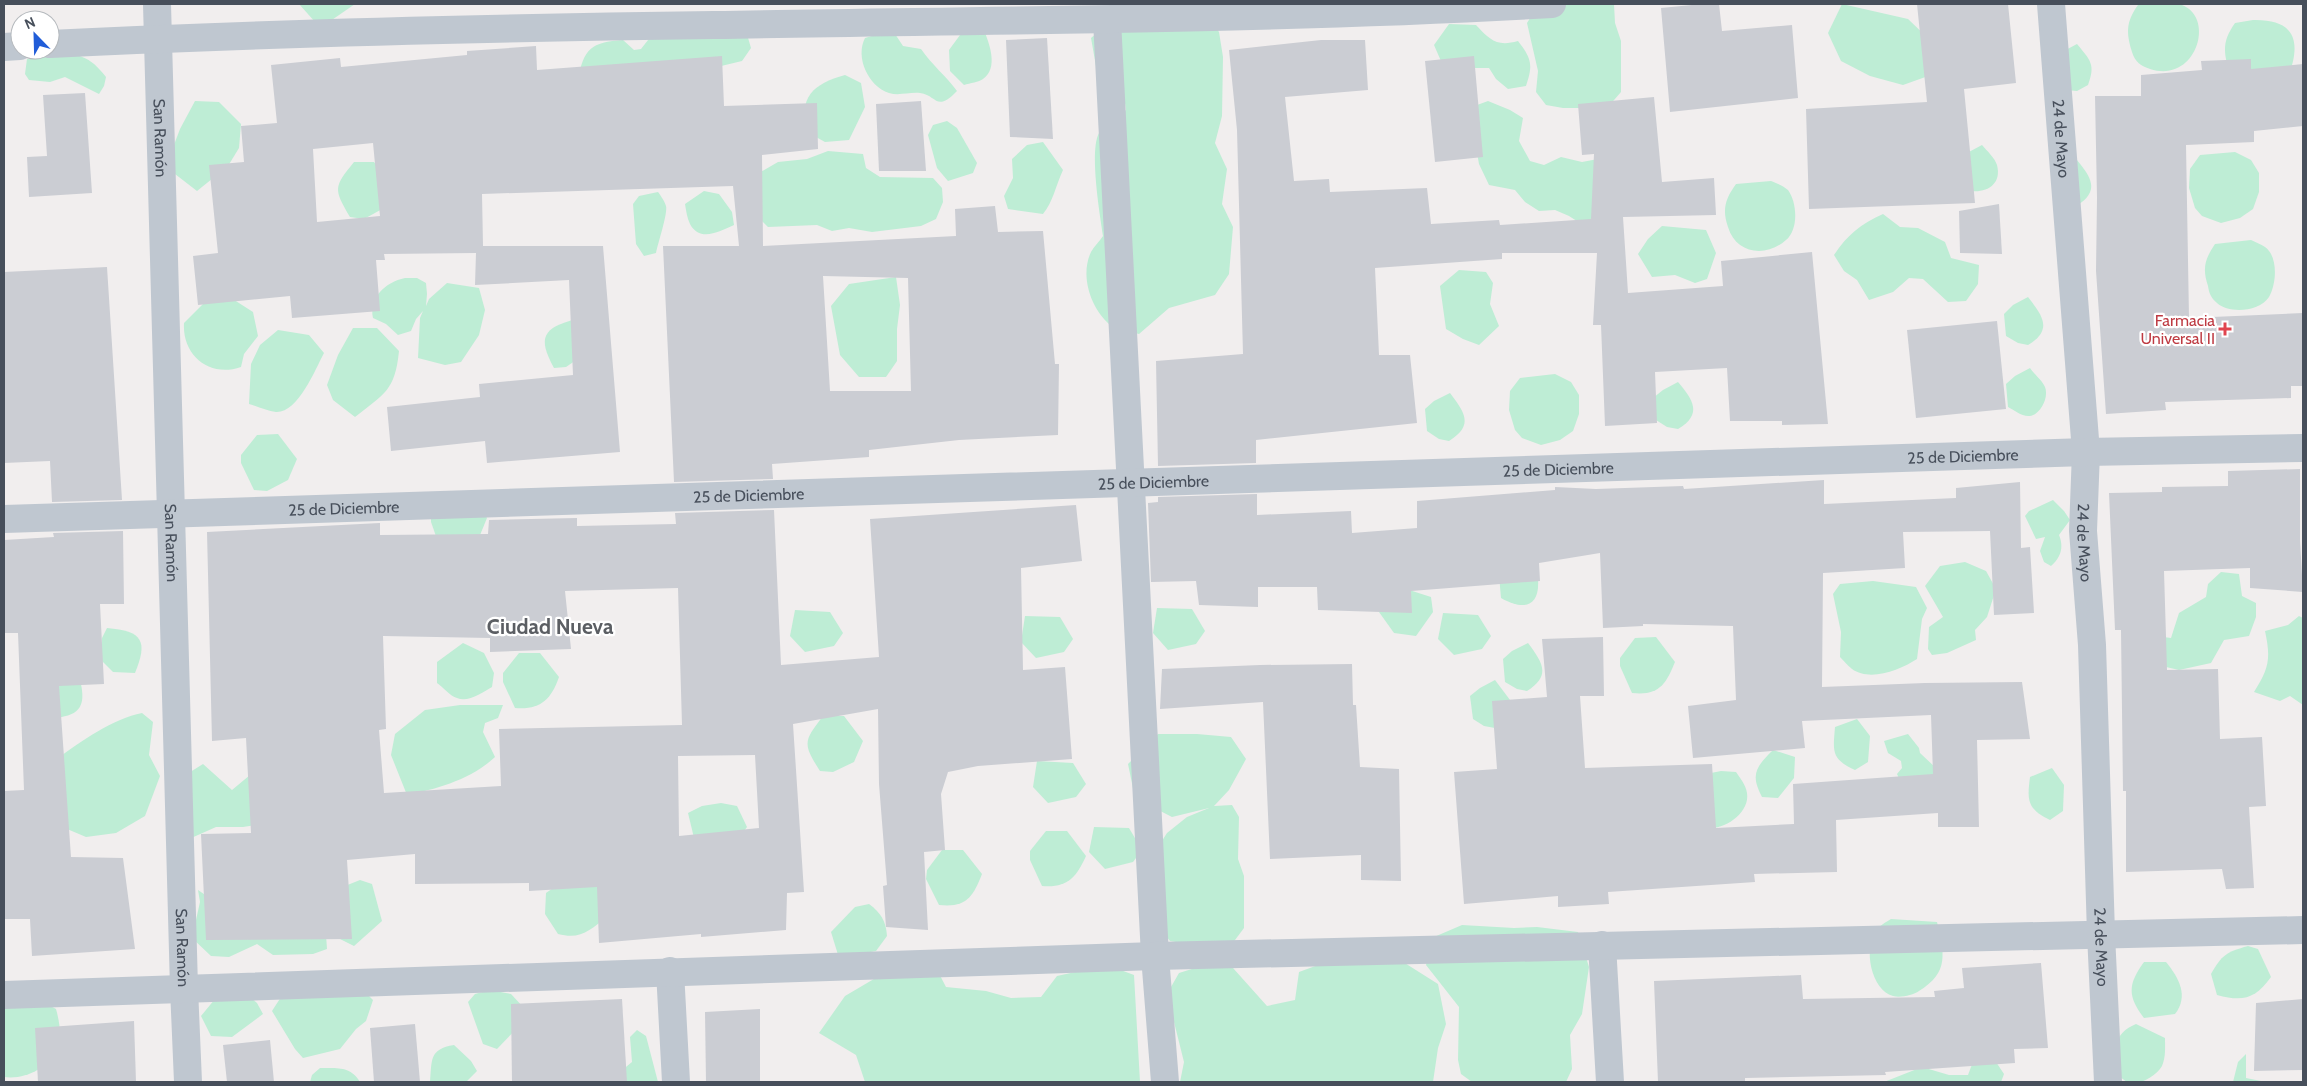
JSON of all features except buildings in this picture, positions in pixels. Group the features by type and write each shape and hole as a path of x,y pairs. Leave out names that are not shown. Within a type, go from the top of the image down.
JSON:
{"street":[{"name":"San Ramón","path":"157,4 188,1082"},
{"path":"60,44 709,14 1107,20 1552,4"},
{"name":"24 de Mayo","path":"2051,4 2086,452 2083,531 2092,644 2101,934 2108,1082"},
{"path":"1107,20 1155,956 1165,1082"},
{"name":"25 de Diciembre","path":"4,519 172,512 2086,452 2303,448"},
{"path":"4,995 1155,956 2303,930"},
{"path":"1602,945 1610,1082"},
{"path":"670,971 676,1082"}],"green space":[{"path":"2169,3 2182,5 2192,12 2198,23 2199,35 2196,48 2189,59 2179,67 2166,71 2150,69 2139,63 2133,55 2128,33 2129,22 2138,5"},
{"path":"299,4 355,4 326,24 316,23"},
{"path":"1131,4 1197,5 1219,32 1223,57 1222,116 1215,143 1227,169 1222,204 1233,227 1229,274 1215,295 1169,308 1139,334 1115,328 1102,317 1092,300 1086,271 1091,252 1103,236 1096,183 1096,142 1101,130 1126,110 1124,96 1097,72 1091,38"},
{"path":"1539,4 1614,4 1615,23 1621,41 1621,92 1607,108 1563,108 1546,105 1536,92 1538,71 1527,23"},
{"path":"1842,4 1908,19 1932,42 1931,75 1903,85 1870,76 1841,61 1828,33"},
{"path":"2253,20 2278,23 2292,35 2294,53 2288,77 2230,75 2225,54 2227,36 2235,23"},
{"path":"1449,24 1476,25 1486,35 1499,43 1518,41 1530,62 1530,73 1526,86 1508,89 1496,79 1489,68 1444,68 1434,45"},
{"path":"984,30 991,55 991,69 983,79 964,85 950,71 949,50 963,31"},
{"path":"746,31 751,48 742,61 717,67 578,79 586,54 596,45 603,43 623,40 634,50 641,49 652,35"},
{"path":"878,34 895,34 903,46 921,49 957,91 941,102 926,94 889,93 875,84 865,70 862,46 865,38"},
{"path":"2077,44 2090,63 2090,78 2088,85 2077,91 2066,90 2062,52"},
{"path":"60,53 77,55 89,60 106,77 104,86 99,94 65,77 50,82 29,80 25,74 27,60 60,60"},
{"path":"845,75 861,83 865,107 849,140 825,142 807,132 805,110 807,101 811,94 824,83"},
{"path":"195,101 219,102 241,124 239,148 228,166 197,191 175,174 169,158 180,129"},
{"path":"1488,101 1510,110 1523,118 1519,141 1530,161 1544,165 1561,157 1582,162 1598,159 1612,216 1583,225 1555,210 1539,211 1525,202 1515,190 1489,185 1479,164 1469,108"},
{"path":"947,121 957,128 977,163 973,173 948,181 937,168 928,135 933,125"},
{"path":"1043,142 1063,170 1049,204 1043,214 1008,209 1004,196 1013,178 1012,159 1027,145"},
{"path":"1982,145 1996,162 1997,177 1988,189 1971,191 1967,153"},
{"path":"828,151 863,154 866,168 880,177 933,178 942,188 943,202 936,219 921,226 872,232 849,228 832,231 817,225 768,227 751,210 757,174 778,162 807,159"},
{"path":"2235,152 2251,160 2259,173 2259,192 2253,209 2240,218 2221,223 2202,216 2195,208 2189,188 2190,169 2200,155"},
{"path":"2076,159 2089,178 2091,189 2089,195 2076,206"},
{"path":"354,162 374,162 381,172 384,208 364,219 350,217 341,200 338,188 339,183"},
{"path":"1771,181 1788,190 1791,195 1795,208 1793,229 1786,240 1778,246 1761,251 1745,248 1732,236 1726,221 1725,210 1729,195 1736,184"},
{"path":"704,191 719,194 732,212 734,225 710,234 699,233 694,230 689,222 685,204"},
{"path":"658,192 666,206 664,221 656,253 644,256 636,244 633,204 639,196"},
{"path":"1883,214 1900,227 1918,228 1945,242 1951,258 1979,265 1978,284 1966,301 1948,302 1923,279 1909,278 1893,292 1869,300 1857,280 1844,271 1834,255 1855,231"},
{"path":"1662,226 1706,230 1716,253 1707,279 1695,283 1675,275 1652,277 1638,254 1648,239"},
{"path":"2251,240 2265,247 2272,257 2275,277 2272,291 2269,297 2258,306 2244,310 2222,307 2213,299 2206,280 2205,269 2209,254 2215,244"},
{"path":"1459,270 1486,272 1493,283 1490,304 1499,326 1479,345 1463,339 1446,329 1440,286"},
{"path":"896,277 900,305 897,329 897,361 886,377 859,377 840,355 831,306 849,284"},
{"path":"405,278 417,278 426,283 426,306 429,299 447,283 479,288 485,310 479,335 461,362 445,365 418,358 420,318 423,311 416,319 411,331 398,335 386,324 373,318 373,304 380,292 391,283"},
{"path":"228,296 253,312 258,336 244,354 241,367 230,370 209,367 200,362 188,345 184,323 208,299"},
{"path":"2028,297 2038,310 2043,322 2043,328 2041,334 2028,345 2018,343 2006,336 2004,314 2013,305"},
{"path":"576,319 585,354 566,367 554,368 546,349 546,335 556,326"},
{"path":"353,328 377,328 399,351 395,375 391,383 381,397 355,417 333,400 327,385 338,355"},
{"path":"278,330 309,335 324,353 305,389 292,406 276,412 249,404 251,364 260,345"},
{"path":"2030,368 2044,385 2046,395 2041,409 2034,415 2027,416 2008,407 2006,384 2015,376"},
{"path":"1555,374 1571,382 1579,395 1579,414 1573,431 1560,440 1541,445 1522,438 1515,430 1509,410 1510,391 1520,378"},
{"path":"1678,382 1691,401 1693,412 1691,418 1678,429 1667,427 1656,420 1653,398"},
{"path":"1450,393 1465,418 1462,429 1449,441 1439,439 1427,431 1425,409 1434,401"},
{"path":"278,434 297,459 288,480 267,491 254,490 241,463 241,455 257,435"},
{"path":"2053,500 2070,520 2059,535 2061,552 2051,566 2044,562 2040,551 2045,537 2036,539 2025,516 2029,511"},
{"path":"483,512 487,518 478,540 437,539 431,522 431,514"},
{"path":"1965,562 1986,571 1996,589 1987,617 1975,630 1976,640 1947,653 1932,655 1928,649 1929,627 1943,617 1925,586 1940,566"},
{"path":"2221,572 2239,574 2242,596 2256,603 2256,617 2249,636 2224,640 2211,663 2179,670 2153,664 2156,636 2171,638 2179,613 2206,597 2208,584"},
{"path":"1499,575 1538,579 1538,588 1533,601 1523,605 1501,598"},
{"path":"1873,581 1916,587 1927,608 1922,619 1917,659 1885,673 1867,674 1859,673 1852,669 1840,657 1841,632 1833,594 1840,584"},
{"path":"1406,589 1431,597 1433,612 1416,636 1394,633 1379,612"},
{"path":"1157,608 1192,609 1205,631 1196,644 1168,650 1153,633"},
{"path":"795,610 830,612 843,633 834,646 805,652 790,636"},
{"path":"1443,613 1478,615 1491,636 1482,649 1454,655 1438,639"},
{"path":"1025,616 1060,617 1073,639 1064,652 1036,658 1021,642"},
{"path":"2299,616 2303,618 2303,705 2290,696 2280,701 2254,692 2266,670 2268,649 2265,631 2288,625"},
{"path":"107,628 128,632 135,635 139,640 141,653 135,673 113,672 102,661 102,638"},
{"path":"1656,637 1675,662 1672,670 1665,682 1655,690 1649,693 1632,693 1620,666 1620,658 1635,638"},
{"path":"463,643 484,653 494,673 492,687 466,699 457,698 437,683 437,662"},
{"path":"1528,643 1540,662 1542,674 1535,685 1527,691 1517,689 1505,682 1503,659 1512,651"},
{"path":"519,653 540,653 559,677 552,692 538,705 515,708 503,682 503,673"},
{"path":"1495,680 1510,700 1510,709 1495,728 1484,726 1473,719 1470,696"},
{"path":"45,683 81,684 82,701 80,707 71,714 48,719"},
{"path":"460,705 503,705 498,718 485,723 483,732 495,757 486,765 454,782 407,795 391,755 395,734 425,710"},
{"path":"142,713 153,722 149,755 160,776 145,816 116,833 86,837 60,826 57,759 109,725"},
{"path":"823,716 844,716 863,741 854,762 833,772 820,771 808,748 809,737"},
{"path":"1857,719 1870,736 1868,762 1855,770 1841,762 1835,754 1834,743 1835,727"},
{"path":"1158,734 1197,734 1231,737 1246,759 1229,790 1214,806 1232,805 1239,817 1238,859 1244,876 1244,928 1232,944 1187,944 1170,941 1160,928 1151,858 1167,833 1187,817 1209,808 1172,817 1135,798 1128,764"},
{"path":"1908,734 1919,748 1920,753 1937,769 1936,781 1904,789 1897,774 1902,768 1901,761 1888,753 1884,741"},
{"path":"1773,750 1795,757 1794,778 1778,798 1762,797 1756,782 1757,771 1762,761"},
{"path":"1037,761 1073,763 1086,784 1076,797 1048,803 1033,787"},
{"path":"203,764 232,790 262,765 283,821 243,827 216,827 189,839 171,784"},
{"path":"2052,768 2064,785 2063,811 2050,820 2033,808 2030,803 2029,792 2030,777"},
{"path":"1721,771 1736,772 1745,787 1747,800 1741,812 1731,822 1711,828 1706,774"},
{"path":"721,803 737,806 747,827 734,844 695,842 688,813 702,806"},
{"path":"1094,827 1129,828 1142,850 1133,862 1105,869 1089,852"},
{"path":"1046,831 1067,831 1086,856 1074,876 1070,880 1058,885 1042,886 1030,860 1030,851"},
{"path":"942,850 963,850 982,874 972,895 956,905 939,905 926,879 927,870"},
{"path":"569,877 607,878 608,916 596,926 573,936 558,934 545,914 546,893"},
{"path":"360,880 372,884 382,921 354,946 340,939 330,892"},
{"path":"198,890 217,903 325,920 327,949 313,954 273,955 257,944 229,957 211,956 192,938 200,902"},
{"path":"869,904 882,918 887,936 876,951 839,958 831,932 855,907"},
{"path":"1891,919 1937,922 1940,933 1943,952 1940,969 1936,977 1929,984 1907,996 1893,996 1885,992 1879,986 1871,968 1870,947 1872,938 1879,927"},
{"path":"1462,925 1514,928 1537,927 1578,932 1589,967 1582,1014 1570,1035 1572,1069 1566,1082 1472,1082 1461,1074 1458,1060 1459,1007 1426,965 1434,937"},
{"path":"2248,946 2258,949 2271,977 2259,990 2248,997 2234,998 2217,995 2211,974 2225,955"},
{"path":"1400,960 1438,984 1446,1024 1438,1048 1433,1082 1180,1082 1184,1062 1167,994 1179,973 1208,964 1233,968 1267,1006 1295,1000 1299,972 1329,961"},
{"path":"933,962 946,987 986,991 1011,998 1041,997 1057,976 1107,965 1134,975 1140,1082 865,1082 856,1055 819,1033 845,996 901,963"},
{"path":"2144,962 2166,962 2175,974 2182,994 2175,1014 2144,1018 2138,1010 2132,996 2132,984"},
{"path":"363,990 373,1000 366,1021 356,1029 340,1049 303,1058 295,1049 272,1011 283,994"},
{"path":"490,990 511,994 524,1008 521,1024 497,1049 483,1044 468,1002 475,994"},
{"path":"245,993 257,1003 263,1014 232,1037 211,1036 201,1016 215,999"},
{"path":"28,994 56,1009 60,1033 58,1047 49,1061 36,1071 20,1077 4,1077 4,1002"},
{"path":"2136,1024 2165,1038 2165,1052 2162,1066 2156,1073 2138,1083 2133,1083 2126,1081 2115,1073 2115,1050 2116,1044 2123,1033"},
{"path":"637,1030 646,1036 658,1082 621,1082 621,1071 632,1062 630,1037"},
{"path":"454,1045 471,1061 477,1071 466,1082 430,1082 433,1057 440,1049"},
{"path":"2246,1054 2246,1078 2266,1082 2233,1082 2238,1062"},
{"path":"1974,1059 1994,1059 2004,1074 2001,1082 1884,1082 1922,1067 1949,1075 1968,1075"},
{"path":"320,1068 343,1069 352,1073 360,1082 310,1082 312,1075"}],"place":[{"name":"Farmacia Universal II","path":"2225,329"}],"district":[{"name":"Ciudad Nueva","path":"550,627"}]}
